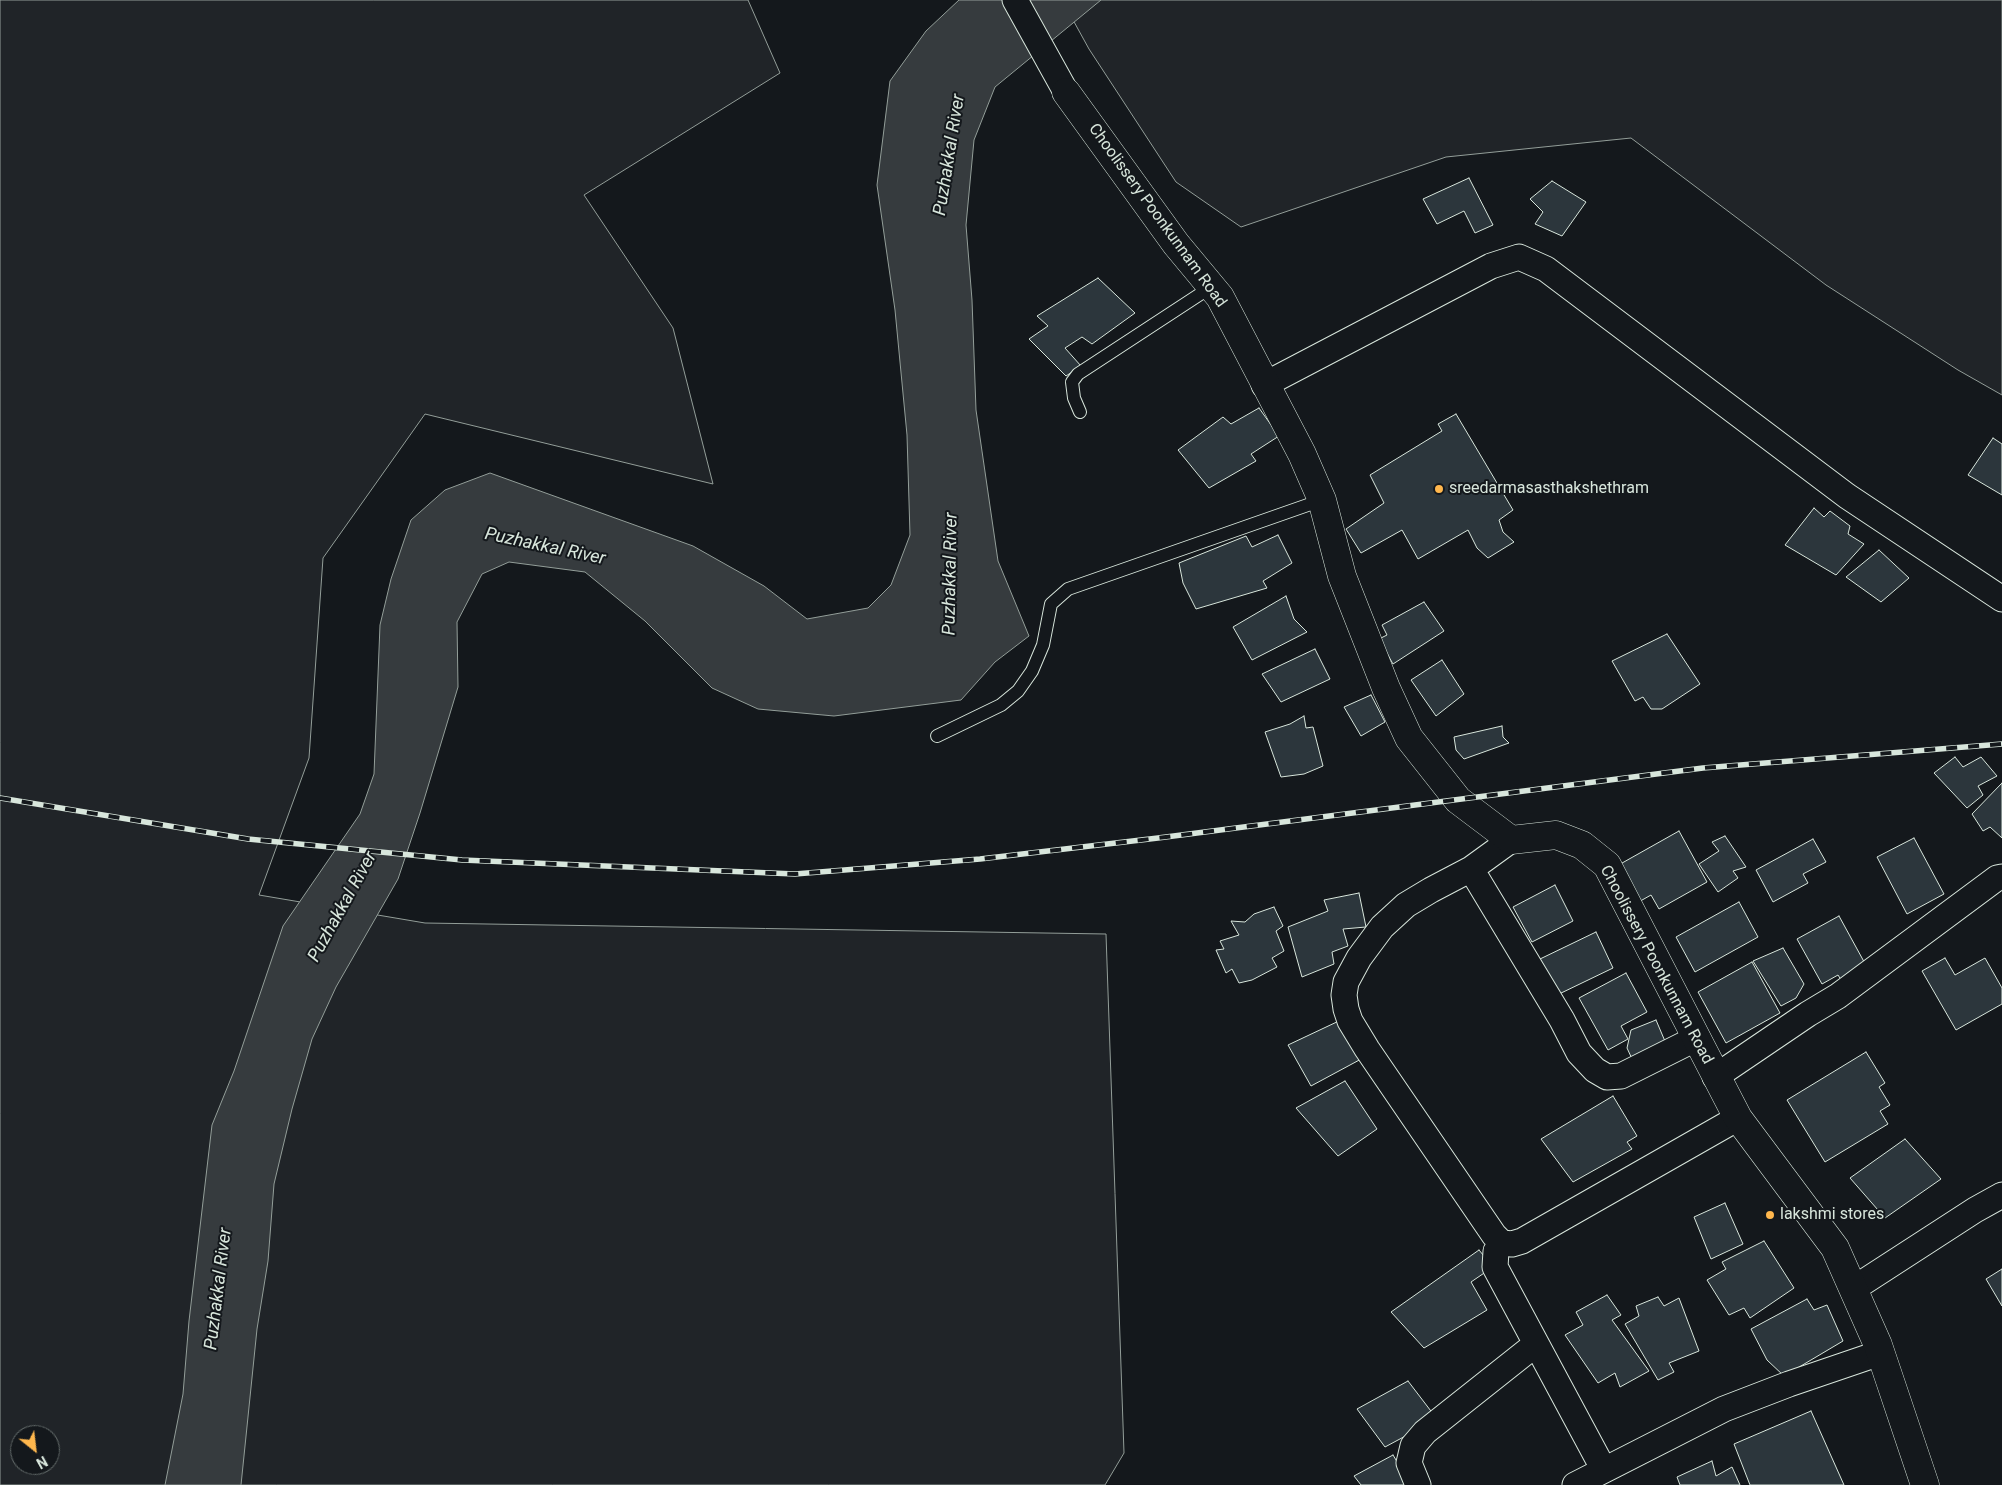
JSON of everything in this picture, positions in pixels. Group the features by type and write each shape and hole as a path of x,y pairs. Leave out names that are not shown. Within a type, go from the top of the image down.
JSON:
{"street":[{"path":"1016,0 1066,92"},
{"name":"Choolissery Poonkunnam Road","path":"1066,92 1176,244 1220,298 1264,385 1302,454 1322,500 1342,576 1386,688 1409,738 1458,800 1511,840 1556,835 1582,845 1607,865 1697,1038 1715,1077 1738,1118 1835,1248 1880,1353 1925,1485"},
{"path":"1264,385 1491,266 1519,257 1546,269 1848,496 2002,599"},
{"path":"1511,840 1471,868 1406,905 1382,928 1359,958 1346,982 1344,995 1350,1021 1376,1063 1494,1235 1502,1243 1512,1244 1522,1241 1738,1118"},
{"path":"1471,868 1562,1020 1579,1053 1595,1070 1607,1076 1621,1076 1697,1038"},
{"path":"1715,1077 1838,996 1997,878 2002,877"},
{"path":"1853,1289 1975,1210 2002,1195"},
{"path":"1502,1243 1496,1251 1495,1267 1604,1470"},
{"path":"1418,1485 1409,1463 1413,1446 1425,1432 1536,1344"},
{"path":"1575,1485 1724,1409 1880,1353"}],"lane":[{"path":"1080,412 1074,398 1072,382 1078,374 1211,287"},
{"path":"937,736 1001,705 1018,691 1032,671 1043,645 1051,604 1068,589 1322,500"}],"shaded area":[{"path":"0,0 748,0 780,73 584,195 673,328 713,484 425,414 323,558 309,758 259,895 425,923 1106,934 1124,1453 1105,1485 0,1485"},
{"path":"1062,0 2002,0 2002,395 1958,370 1826,285 1631,138 1446,157 1241,227 1176,182 1089,49"}],"water":[{"name":"Puzhakkal River","path":"959,0 1101,0 995,87 974,140 966,225 972,300 976,410 998,561 1029,636 995,662 961,700 834,716 758,709 712,688 645,621 585,572 509,562 482,574 457,622 458,687 398,879 336,987 312,1039 292,1109 274,1184 268,1261 257,1329 241,1485 165,1485 183,1394 189,1321 212,1125 234,1071 283,926 360,814 374,774 380,625 391,579 411,520 445,490 490,473 693,546 764,586 807,619 868,608 891,585 910,535 907,435 895,310 877,185 890,81 926,31"}],"building":[{"path":"1469,178 1493,225 1475,233 1464,211 1437,224 1423,199"},
{"path":"1552,181 1586,202 1562,236 1535,224 1543,212 1530,199"},
{"path":"1098,278 1135,313 1092,344 1082,337 1065,348 1081,366 1066,376 1029,339 1048,326 1037,316"},
{"path":"1259,408 1279,436 1251,454 1256,461 1209,488 1178,450 1223,417 1231,424"},
{"name":"sreedarmasasthakshethram","path":"1456,414 1513,510 1499,520 1503,532 1514,542 1488,558 1477,548 1468,530 1418,559 1402,530 1361,553 1346,529 1384,503 1370,475 1442,431 1438,424"},
{"path":"1993,438 2002,444 2002,495 1968,475"},
{"path":"1814,508 1824,517 1830,511 1850,526 1848,534 1864,544 1836,575 1785,545"},
{"path":"1278,535 1292,563 1263,581 1267,588 1196,609 1183,583 1179,563 1246,536 1252,547"},
{"path":"1879,550 1909,578 1881,602 1846,577"},
{"path":"1286,596 1294,619 1307,632 1252,660 1233,627"},
{"path":"1424,602 1444,631 1393,664 1379,639 1387,635 1382,625"},
{"path":"1667,634 1700,684 1662,709 1651,709 1643,697 1635,701 1612,661"},
{"path":"1315,649 1330,679 1281,702 1262,674"},
{"path":"1442,660 1464,694 1436,716 1411,680"},
{"path":"1371,695 1385,722 1361,736 1344,707"},
{"path":"1304,716 1306,728 1313,727 1323,766 1304,774 1281,777 1265,732 1290,724"},
{"path":"1502,726 1503,737 1509,743 1464,759 1456,750 1454,737"},
{"path":"1955,757 1963,767 1981,757 1997,776 1978,786 1983,795 1967,808 1934,773"},
{"path":"2002,783 2002,838 1990,827 1983,831 1972,814"},
{"path":"1679,831 1707,882 1659,909 1651,895 1635,904 1615,867"},
{"path":"1725,836 1746,867 1733,871 1738,878 1718,892 1699,864 1719,851 1712,842"},
{"path":"1914,838 1944,894 1907,914 1877,857"},
{"path":"1813,839 1826,862 1803,874 1808,883 1773,902 1756,870"},
{"path":"1555,885 1573,921 1532,942 1513,907"},
{"path":"1359,893 1366,927 1343,929 1348,946 1332,952 1334,964 1302,977 1288,927 1328,911 1324,900"},
{"path":"1739,902 1758,937 1695,972 1676,937"},
{"path":"1274,907 1283,926 1276,931 1284,951 1272,958 1277,967 1252,980 1239,983 1232,969 1226,973 1216,950 1224,949 1220,941 1239,935 1231,921 1245,922 1254,914"},
{"path":"1839,916 1868,969 1843,983 1838,975 1822,984 1797,939"},
{"path":"1596,932 1613,968 1557,995 1540,959"},
{"path":"1783,948 1804,984 1796,998 1781,1006 1753,961"},
{"path":"1945,958 1955,975 1985,958 2002,988 2002,1004 1956,1030 1922,971"},
{"path":"1752,962 1780,1013 1726,1043 1698,992"},
{"path":"1626,973 1647,1012 1621,1026 1628,1039 1608,1050 1579,998"},
{"path":"1341,1020 1363,1058 1311,1086 1288,1045"},
{"path":"1656,1020 1667,1046 1633,1061 1627,1048 1631,1030"},
{"path":"1866,1052 1885,1083 1879,1087 1890,1105 1880,1111 1888,1124 1825,1162 1787,1100"},
{"path":"1345,1081 1377,1129 1338,1156 1296,1108"},
{"path":"1613,1096 1637,1136 1627,1142 1632,1149 1573,1182 1541,1139"},
{"path":"1905,1139 1941,1179 1885,1218 1850,1178"},
{"path":"1725,1203 1743,1244 1711,1259 1694,1217"},
{"path":"1764,1241 1794,1288 1750,1318 1744,1308 1729,1315 1707,1280 1726,1269 1722,1262"},
{"path":"1479,1250 1493,1267 1471,1282 1487,1310 1424,1348 1391,1312"},
{"path":"2002,1269 2002,1306 1986,1279"},
{"path":"1607,1295 1621,1315 1612,1320 1649,1371 1620,1387 1615,1373 1598,1383 1565,1335 1583,1325 1576,1312"},
{"path":"1658,1297 1664,1306 1679,1298 1699,1351 1669,1363 1674,1372 1658,1380 1625,1324 1639,1316 1636,1306"},
{"path":"1807,1299 1814,1310 1827,1305 1843,1341 1784,1376 1767,1360 1751,1329"},
{"path":"1408,1381 1437,1419 1385,1447 1357,1409"},
{"path":"1811,1411 1844,1485 1750,1485 1734,1444"},
{"path":"1393,1455 1411,1485 1361,1485 1354,1476"},
{"path":"1712,1461 1716,1476 1732,1467 1740,1485 1680,1485 1677,1477"}],"railway":[{"path":"0,798 248,839 462,860 795,874 980,859 1703,768 2002,744"}],"place":[{"name":"sreedarmasasthakshethram","path":"1439,489"},
{"name":"lakshmi stores","path":"1770,1215"}]}
